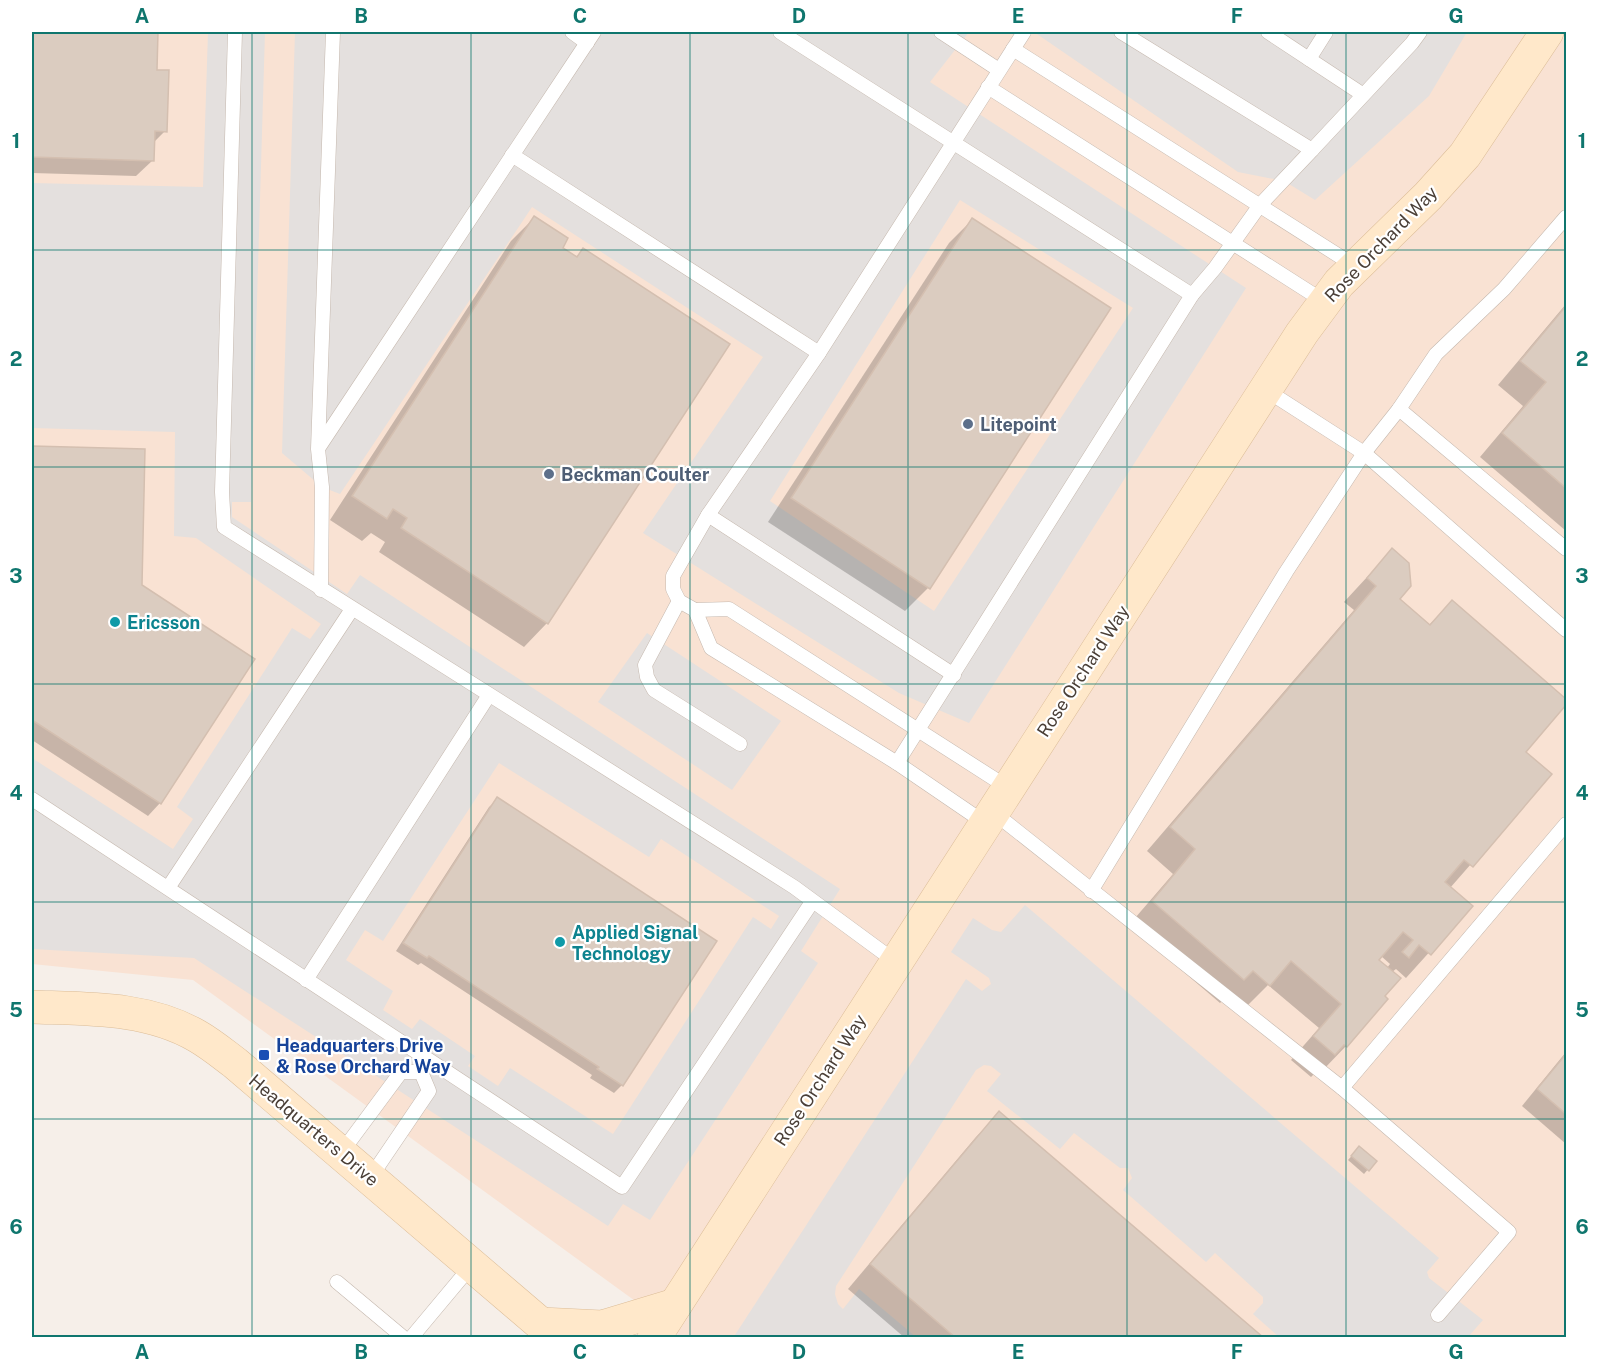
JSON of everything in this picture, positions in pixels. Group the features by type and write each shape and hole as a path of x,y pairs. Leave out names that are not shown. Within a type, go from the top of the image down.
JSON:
{"street":[{"name":"Rose Orchard Way","path":"654,1338 995,808 1325,302 1355,266 1428,196 1465,155 1547,32"},
{"name":"Headquarters Drive","path":"32,1007 101,1010 150,1016 197,1036 235,1063 549,1331"},
{"path":"549,1331 602,1327 675,1305"}],"lane":[{"path":"235,32 222,492 224,527 794,887 896,962"},
{"path":"321,590 322,487 318,449 333,32"},
{"path":"318,449 591,37 572,32"},
{"path":"780,32 1192,295"},
{"path":"941,32 999,70"},
{"path":"1023,32 819,353 708,515 673,576 674,589 680,601 695,610 729,609 919,730 995,808 1091,891 1342,1089 1509,1232 1438,1315"},
{"path":"1121,32 1312,150"},
{"path":"1268,32 1362,94"},
{"path":"1310,59 1326,32"},
{"path":"897,763 1192,295 1260,205 1412,43 1419,32"},
{"path":"1013,49 1355,266"},
{"path":"988,87 1325,302"},
{"path":"512,155 819,353"},
{"path":"1091,891 1286,572 1364,453 1399,409 1436,354 1504,289 1566,217"},
{"path":"1266,390 1364,453 1566,630"},
{"path":"1399,409 1566,549"},
{"path":"708,515 954,675"},
{"path":"680,601 645,665 647,677 654,690 740,744"},
{"path":"168,888 352,609"},
{"path":"695,610 711,648 897,763 995,808"},
{"path":"306,980 489,695"},
{"path":"32,799 306,980 424,1066 622,1187 812,902"},
{"path":"1342,1089 1566,824"},
{"path":"341,1153 401,1072 424,1066"},
{"path":"370,1178 429,1091 424,1066"},
{"path":"411,1338 472,1265"},
{"path":"337,1282 404,1338"}],"shaded area":[{"path":"32,32 1566,32 1566,1337 680,1337 660,1319 193,980 32,964"},
{"path":"208,32 265,32 251,502 232,502 232,517 347,594 360,575 840,889 801,951 818,963 650,1220 623,1204 608,1226 194,958 32,949 32,758 173,849 193,819 177,807 292,628 310,639 321,624 196,538 174,536 175,432 32,428 32,183 203,187","holes":["499,763 649,857 661,839 779,916 771,929 753,917 613,1134 510,1068 498,1086 468,1066 475,1056 420,1019 412,1029 383,1010 393,991 346,960 365,930 383,941"]},
{"path":"295,32 969,32 930,82 1246,288 969,723 899,693 643,533 763,357 532,207 340,494 322,487 282,453","holes":["960,200 1133,308 934,611 770,501"]},
{"path":"1034,32 1467,32 1429,96 1315,200 1284,181 1238,172"},
{"path":"647,633 781,721 732,790 598,702"},
{"path":"1025,905 1439,1258 1427,1272 1429,1278 1483,1320 1468,1337 1279,1337 1253,1314 1263,1303 1263,1297 1215,1253 1206,1262 1123,1190 1132,1178 1128,1168 1120,1168 1074,1133 1060,1149 987,1091 1001,1074 991,1066 984,1065 976,1070 836,1286 835,1294 838,1304 843,1309 859,1289 916,1337 733,1338 966,979 982,991 991,984 989,978 951,952 973,918 992,930 1001,932"}],"building":[{"path":"32,32 158,32 157,70 169,70 167,132 155,131 154,161 32,157"},
{"path":"534,216 568,238 563,248 577,257 583,248 730,344 548,624 401,528 407,518 393,509 387,519 352,496"},
{"path":"972,218 1111,308 930,589 791,498"},
{"path":"1566,306 1566,488 1502,433 1546,382 1520,361"},
{"name":"Ericsson","path":"32,446 145,449 142,585 255,659 161,804 32,720"},
{"path":"1392,548 1409,563 1411,586 1400,599 1430,625 1452,600 1566,699 1566,705 1526,752 1552,774 1473,867 1464,860 1445,882 1473,906 1431,955 1419,945 1409,958 1402,952 1413,940 1403,932 1379,960 1401,978 1385,996 1388,999 1347,1047 1344,1045 1335,1055 1313,1036 1341,1004 1291,961 1270,986 1253,971 1244,980 1152,901 1195,849 1170,827 1376,586 1367,578"},
{"name":"Applied Signal Technology","path":"497,797 717,941 623,1086 597,1069 599,1067 429,956 427,958 403,943"},
{"path":"1566,1054 1566,1114 1537,1089"},
{"path":"999,1111 1264,1338 956,1338 870,1264"},
{"path":"1359,1146 1377,1161 1369,1171 1351,1156"}],"place":[{"name":"Litepoint","path":"968,424"},
{"name":"Beckman Coulter","path":"549,474"},
{"name":"Ericsson","path":"115,622"},
{"name":"Applied Signal Technology","path":"560,942"},
{"name":"Headquarters Drive & Rose Orchard Way","path":"264,1055"}]}
